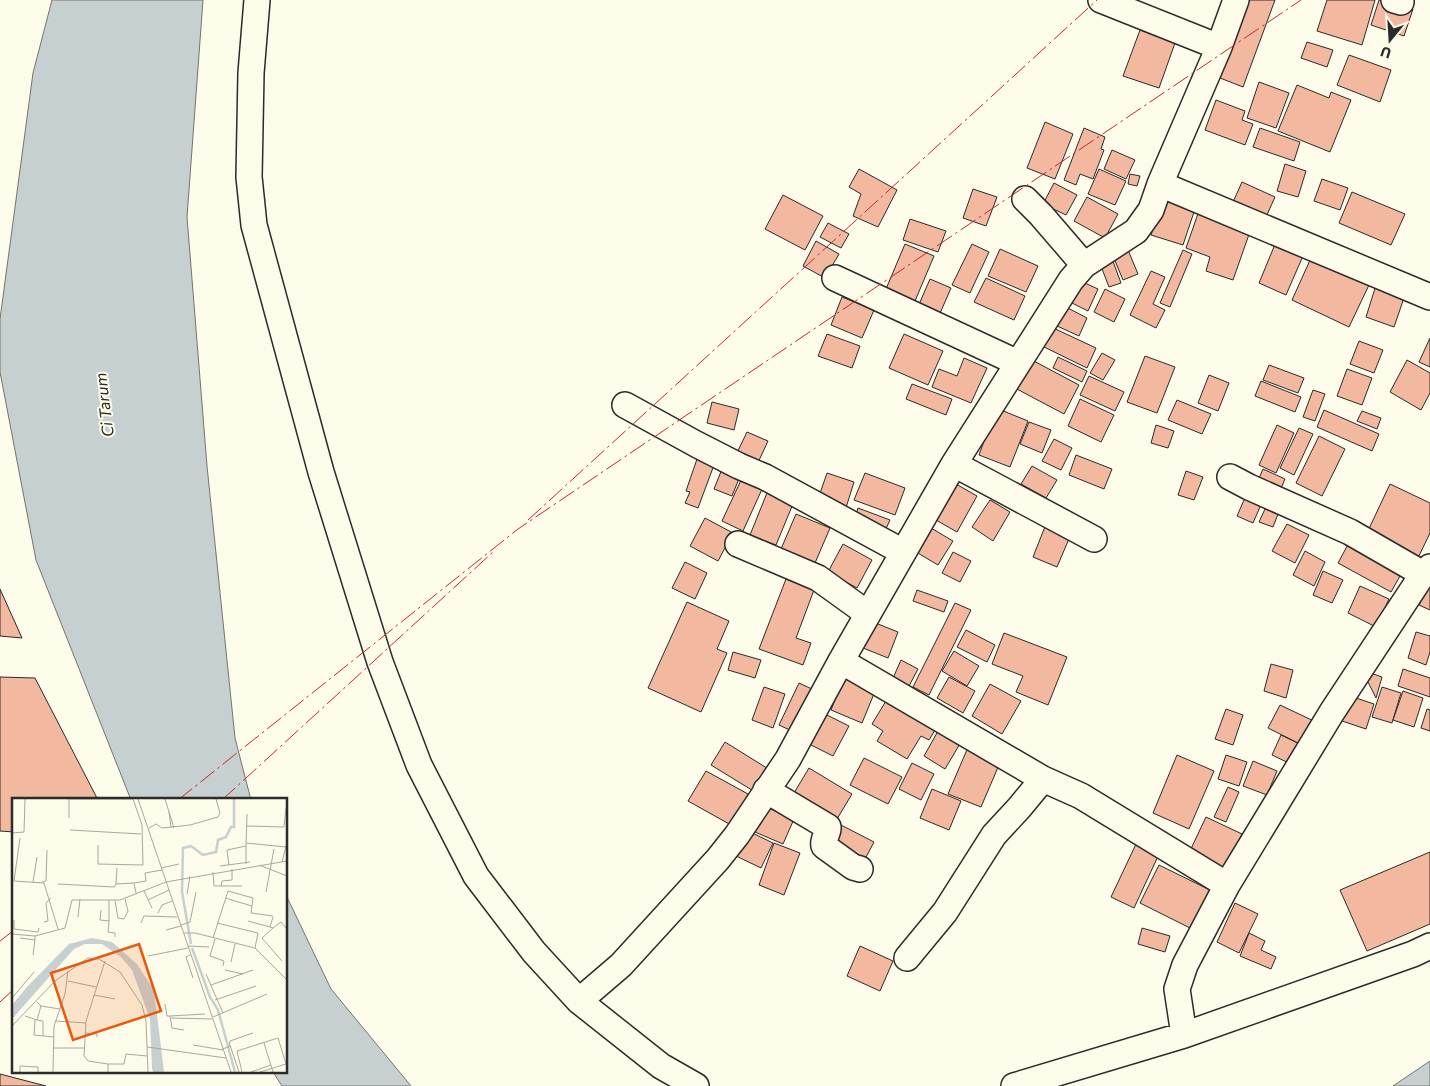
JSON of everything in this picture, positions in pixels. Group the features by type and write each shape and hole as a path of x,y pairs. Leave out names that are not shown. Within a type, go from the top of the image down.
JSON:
{"street":[{"path":"257,0 250,73 249,177 254,225 321,472 380,662 419,765 476,876 534,952 579,1001 661,1066 696,1086"},
{"path":"1101,0 1219,47"},
{"path":"579,1001 621,965 737,835 788,759 841,661 954,464 1071,280 1084,264 1136,230 1151,210 1160,184 1219,47 1236,0"},
{"path":"1160,184 1430,297"},
{"path":"1025,200 1041,214 1084,264"},
{"path":"835,278 1018,363"},
{"path":"625,405 696,444 765,477 903,552"},
{"path":"954,464 1094,539"},
{"path":"1184,1035 1177,989 1185,965 1227,885 1332,712 1427,570 1230,477"},
{"path":"738,544 818,578 868,614"},
{"path":"841,661 1043,779 1081,796 1227,885"},
{"path":"907,958 945,912 994,835 1043,779"},
{"path":"766,790 828,827 823,842 824,846 854,867 860,869"},
{"path":"1014,1086 1184,1035 1413,954 1430,946"}],"water":[{"name":"Ci Tarum","path":"52,0 203,0 187,217 207,466 235,738 250,798 130,798 36,560 0,372 0,319 33,73"},
{"path":"288,899 331,989 411,1086 282,1086 274,1074 288,1074"},
{"path":"1430,1061 1430,1086 1393,1086"}],"building":[{"path":"1244,0 1275,0 1243,87 1215,76"},
{"path":"1327,0 1375,0 1362,45 1317,31"},
{"path":"1379,0 1385,0 1413,9 1404,36 1371,25"},
{"path":"1140,30 1175,43 1159,88 1123,76"},
{"path":"1307,42 1333,50 1327,67 1301,58"},
{"path":"1349,55 1391,70 1380,102 1337,85"},
{"path":"1259,82 1289,93 1276,128 1247,118"},
{"path":"1297,85 1329,98 1331,92 1351,100 1330,152 1278,131"},
{"path":"1216,100 1245,111 1242,120 1253,124 1245,145 1205,130"},
{"path":"1045,122 1073,134 1055,179 1027,168"},
{"path":"1084,128 1105,137 1101,149 1104,150 1093,179 1080,174 1076,185 1064,180"},
{"path":"1260,128 1300,142 1294,161 1253,147"},
{"path":"1112,150 1135,160 1126,179 1104,169"},
{"path":"1285,164 1306,171 1298,197 1277,191"},
{"path":"859,169 897,190 878,227 853,216 861,194 849,187"},
{"path":"1099,169 1126,181 1115,205 1088,194"},
{"path":"1130,174 1140,176 1137,186 1128,184"},
{"path":"1322,179 1348,188 1340,210 1314,201"},
{"path":"1242,182 1275,197 1266,217 1233,202"},
{"path":"1054,183 1077,195 1066,215 1043,204"},
{"path":"973,189 997,197 986,226 963,218"},
{"path":"1352,192 1405,214 1391,245 1339,223"},
{"path":"1164,193 1197,203 1183,245 1151,235"},
{"path":"783,195 823,216 805,250 765,229"},
{"path":"1087,197 1118,214 1105,238 1074,221"},
{"path":"1201,205 1253,223 1233,280 1206,271 1210,257 1186,248"},
{"path":"910,219 946,231 938,252 903,240"},
{"path":"828,223 849,234 841,248 820,237"},
{"path":"1278,237 1306,249 1286,295 1259,283"},
{"path":"816,241 839,254 825,278 803,266"},
{"path":"905,244 934,256 915,301 886,289"},
{"path":"972,244 989,252 970,293 952,285"},
{"path":"1000,249 1038,266 1026,292 988,276"},
{"path":"1128,250 1138,274 1123,280 1113,256"},
{"path":"1183,250 1192,254 1170,307 1160,303"},
{"path":"1111,256 1121,283 1109,287 1099,261"},
{"path":"1311,258 1369,285 1349,327 1292,300"},
{"path":"1151,271 1165,277 1153,304 1165,310 1156,328 1130,315"},
{"path":"986,278 1025,296 1014,320 974,302"},
{"path":"930,279 951,288 938,318 917,309"},
{"path":"1076,279 1098,289 1088,311 1066,300"},
{"path":"1377,282 1406,292 1394,327 1366,317"},
{"path":"1105,289 1125,299 1114,322 1094,312"},
{"path":"842,297 874,310 862,338 831,325"},
{"path":"1064,306 1087,318 1079,336 1055,325"},
{"path":"1049,326 1096,348 1087,368 1040,345"},
{"path":"827,334 860,346 852,368 818,356"},
{"path":"904,334 943,351 928,385 889,368"},
{"path":"1430,338 1430,367 1419,362"},
{"path":"1359,341 1383,350 1374,373 1350,364"},
{"path":"1102,353 1115,360 1103,380 1090,373"},
{"path":"1145,356 1175,367 1157,413 1127,402"},
{"path":"1058,357 1087,371 1082,382 1053,368"},
{"path":"964,358 987,368 971,403 932,387 939,369 957,376"},
{"path":"1030,359 1079,385 1064,414 1015,388"},
{"path":"1407,360 1430,373 1430,393 1421,410 1390,392"},
{"path":"1269,365 1304,378 1298,393 1263,380"},
{"path":"1347,369 1372,378 1362,405 1337,396"},
{"path":"1209,375 1229,383 1218,411 1198,403"},
{"path":"1089,376 1124,392 1115,411 1080,395"},
{"path":"1261,381 1301,397 1295,412 1255,396"},
{"path":"912,384 952,399 946,415 906,399"},
{"path":"1313,390 1325,394 1315,421 1303,417"},
{"path":"1080,399 1114,415 1101,442 1068,426"},
{"path":"1177,400 1211,414 1202,434 1168,420"},
{"path":"712,402 739,409 734,430 707,423"},
{"path":"996,408 1028,421 1010,467 979,455"},
{"path":"1324,410 1379,434 1372,451 1317,427"},
{"path":"1362,411 1381,418 1377,429 1357,421"},
{"path":"1029,422 1051,430 1042,453 1020,444"},
{"path":"1156,425 1174,431 1168,448 1151,443"},
{"path":"1277,425 1294,433 1276,473 1259,465"},
{"path":"1299,428 1313,434 1294,475 1280,468"},
{"path":"747,432 768,441 755,469 734,459"},
{"path":"1319,436 1345,449 1322,496 1296,483"},
{"path":"1054,439 1072,448 1061,470 1042,461"},
{"path":"1076,455 1112,469 1104,489 1069,475"},
{"path":"697,459 714,465 698,508 685,503 690,492 686,491"},
{"path":"724,464 742,471 732,496 714,489"},
{"path":"1032,466 1057,480 1046,498 1021,484"},
{"path":"1263,469 1285,479 1279,493 1257,483"},
{"path":"1186,471 1203,477 1194,500 1178,495"},
{"path":"827,473 854,482 845,511 817,502"},
{"path":"865,473 905,488 895,515 854,500"},
{"path":"742,478 763,487 743,531 722,521"},
{"path":"956,484 977,496 957,532 936,520"},
{"path":"1390,484 1430,503 1430,533 1417,560 1366,535"},
{"path":"769,488 795,499 776,545 750,535"},
{"path":"1247,493 1263,500 1253,523 1237,516"},
{"path":"990,500 1010,512 993,541 972,527"},
{"path":"858,508 890,520 884,533 854,521"},
{"path":"1265,509 1278,514 1273,527 1259,522"},
{"path":"796,514 830,528 815,563 781,549"},
{"path":"705,518 733,533 718,561 690,546"},
{"path":"1046,524 1071,534 1057,567 1033,557"},
{"path":"1287,524 1309,535 1295,563 1272,551"},
{"path":"926,525 953,541 938,565 911,549"},
{"path":"1352,537 1405,567 1391,592 1338,563"},
{"path":"843,544 872,560 857,588 828,572"},
{"path":"1305,551 1325,562 1314,586 1293,575"},
{"path":"953,552 971,561 960,582 942,573"},
{"path":"685,562 707,573 695,599 672,588"},
{"path":"1323,571 1343,580 1332,603 1313,595"},
{"path":"786,579 814,590 796,638 811,643 803,665 759,649"},
{"path":"1430,582 1430,610 1419,605"},
{"path":"1360,586 1389,599 1376,627 1348,613"},
{"path":"0,589 22,638 0,636"},
{"path":"917,590 948,601 944,612 913,601"},
{"path":"687,602 729,621 717,649 727,653 701,712 648,688"},
{"path":"955,603 971,610 929,695 913,687"},
{"path":"868,620 898,632 888,658 858,646"},
{"path":"966,630 995,645 987,662 957,647"},
{"path":"1416,632 1430,636 1430,652 1426,665 1408,658"},
{"path":"1004,633 1067,657 1048,705 1016,692 1023,676 992,664"},
{"path":"954,651 979,666 967,686 942,671"},
{"path":"733,652 761,660 755,678 728,670"},
{"path":"901,660 918,669 909,686 893,678"},
{"path":"1271,664 1293,670 1286,698 1264,691"},
{"path":"1403,669 1430,678 1430,697 1398,686"},
{"path":"847,670 878,684 862,723 831,710"},
{"path":"1362,670 1382,677 1376,698"},
{"path":"0,677 35,678 97,798 12,798 12,832 0,831"},
{"path":"949,677 975,691 963,713 937,698"},
{"path":"799,683 814,690 794,732 779,725"},
{"path":"990,684 1021,701 1002,734 972,716"},
{"path":"764,687 785,694 773,728 752,720"},
{"path":"1382,687 1401,693 1392,723 1372,717"},
{"path":"1403,691 1423,698 1414,727 1393,720"},
{"path":"1344,694 1374,704 1366,729 1336,719"},
{"path":"889,696 938,725 929,740 921,736 907,759 877,741 883,731 872,724"},
{"path":"1280,705 1318,723 1306,747 1268,728"},
{"path":"1226,709 1243,715 1233,745 1215,739"},
{"path":"1427,709 1430,710 1430,731 1421,728"},
{"path":"825,714 849,726 833,756 809,744"},
{"path":"942,724 964,737 945,769 924,756"},
{"path":"1281,735 1304,746 1295,766 1272,755"},
{"path":"725,742 770,770 755,792 711,765"},
{"path":"969,745 1002,758 981,807 948,794"},
{"path":"1177,755 1214,771 1189,829 1153,813"},
{"path":"1226,755 1247,762 1239,786 1218,779"},
{"path":"864,758 902,777 888,804 850,785"},
{"path":"1253,761 1277,771 1267,795 1243,786"},
{"path":"912,763 934,774 921,800 899,789"},
{"path":"809,768 852,794 834,824 791,798"},
{"path":"706,771 748,794 731,825 688,801"},
{"path":"1228,787 1239,792 1226,822 1214,817"},
{"path":"932,789 961,801 949,830 920,818"},
{"path":"759,804 794,819 783,844 748,829"},
{"path":"1206,817 1242,834 1225,872 1188,855"},
{"path":"841,825 874,842 865,859 832,842"},
{"path":"744,829 773,843 761,868 732,854"},
{"path":"1137,842 1160,852 1134,908 1111,897"},
{"path":"774,843 800,853 784,895 759,885"},
{"path":"1430,852 1430,924 1367,951 1340,890"},
{"path":"1159,865 1212,891 1192,929 1140,903"},
{"path":"1235,903 1258,914 1239,953 1217,942"},
{"path":"1142,928 1170,936 1165,952 1138,944"},
{"path":"1249,933 1265,941 1261,950 1276,957 1271,969 1240,956"},
{"path":"860,946 893,961 880,991 847,976"},
{"path":"0,1074 46,1086 0,1086"}],"power":[{"path":"528,520 1097,0"},
{"path":"181,798 518,529 1301,0"},
{"path":"224,798 493,552"},
{"path":"0,941 12,932"},
{"path":"0,1002 12,991"}]}
